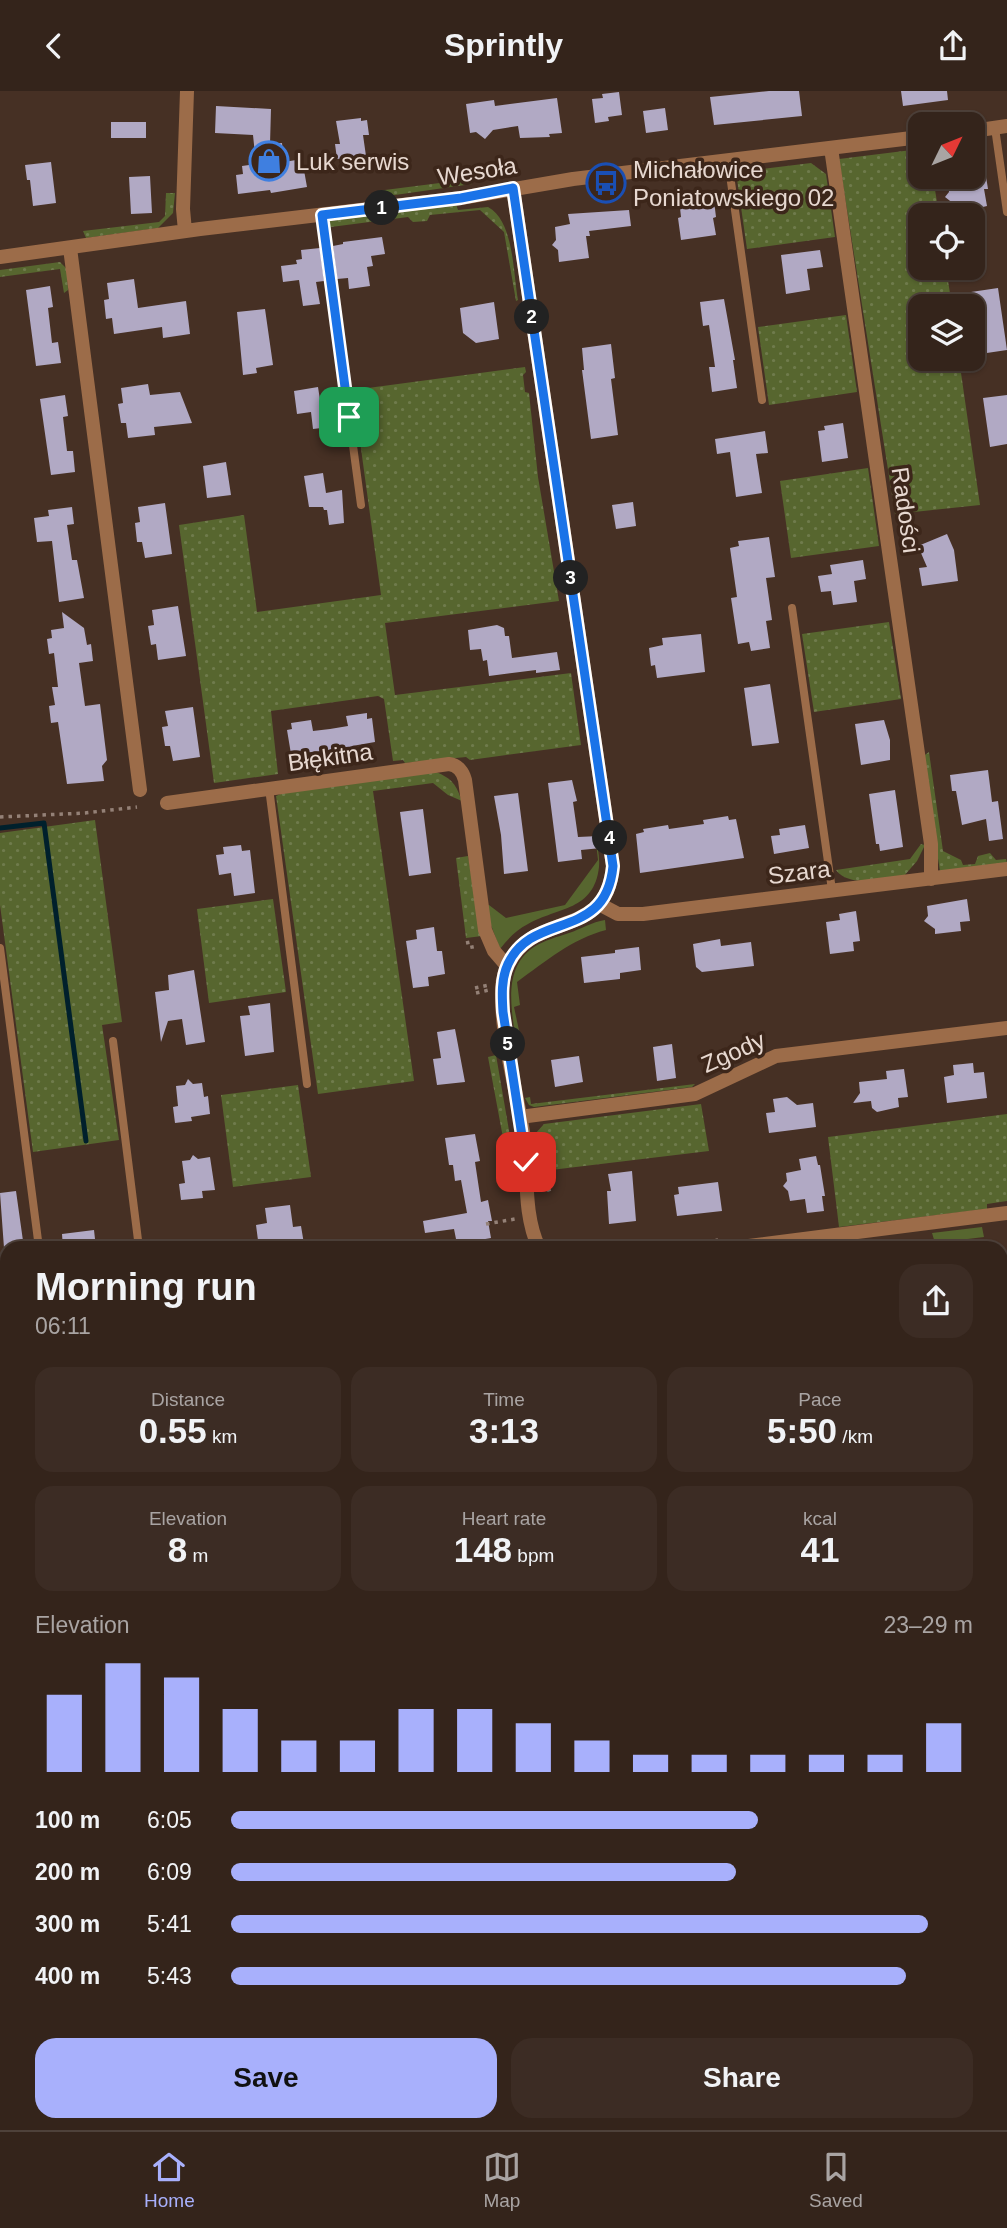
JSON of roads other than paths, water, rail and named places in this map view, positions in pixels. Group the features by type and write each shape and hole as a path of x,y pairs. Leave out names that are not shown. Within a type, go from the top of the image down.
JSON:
{"street":[{"path":"185,231 183,209 187,91"},
{"name":"Wesoła","path":"0,257 908,138"},
{"name":"Radości","path":"831,148 931,844 931,879"},
{"path":"513,188 612,856 611,877 599,904 579,920 532,937 517,950 507,965 502,989 503,1012 525,1150 527,1194 536,1241"},
{"path":"70,248 140,790"},
{"name":"Błękitna","path":"167,803 455,765 462,771 465,780 485,930 494,951 507,965"},
{"name":"Szara","path":"599,904 616,913 633,915 1007,869"},
{"name":"Zgody","path":"520,1117 695,1094 776,1056 1007,1028"},
{"path":"788,1241 1007,1213"}],"lane":[{"path":"1001,127 1007,212"},
{"path":"727,161 762,400"},
{"path":"322,215 361,505"},
{"path":"792,608 832,890"},
{"path":"269,788 307,1084"},
{"path":"0,948 37,1241"},
{"path":"113,1041 138,1241"}],"waterway":[{"path":"0,828 44,823 86,1141"}],"place":[{"name":"Luk serwis","path":"269,161"},
{"name":"Michałowice Poniatowskiego 02","path":"606,183"}]}
